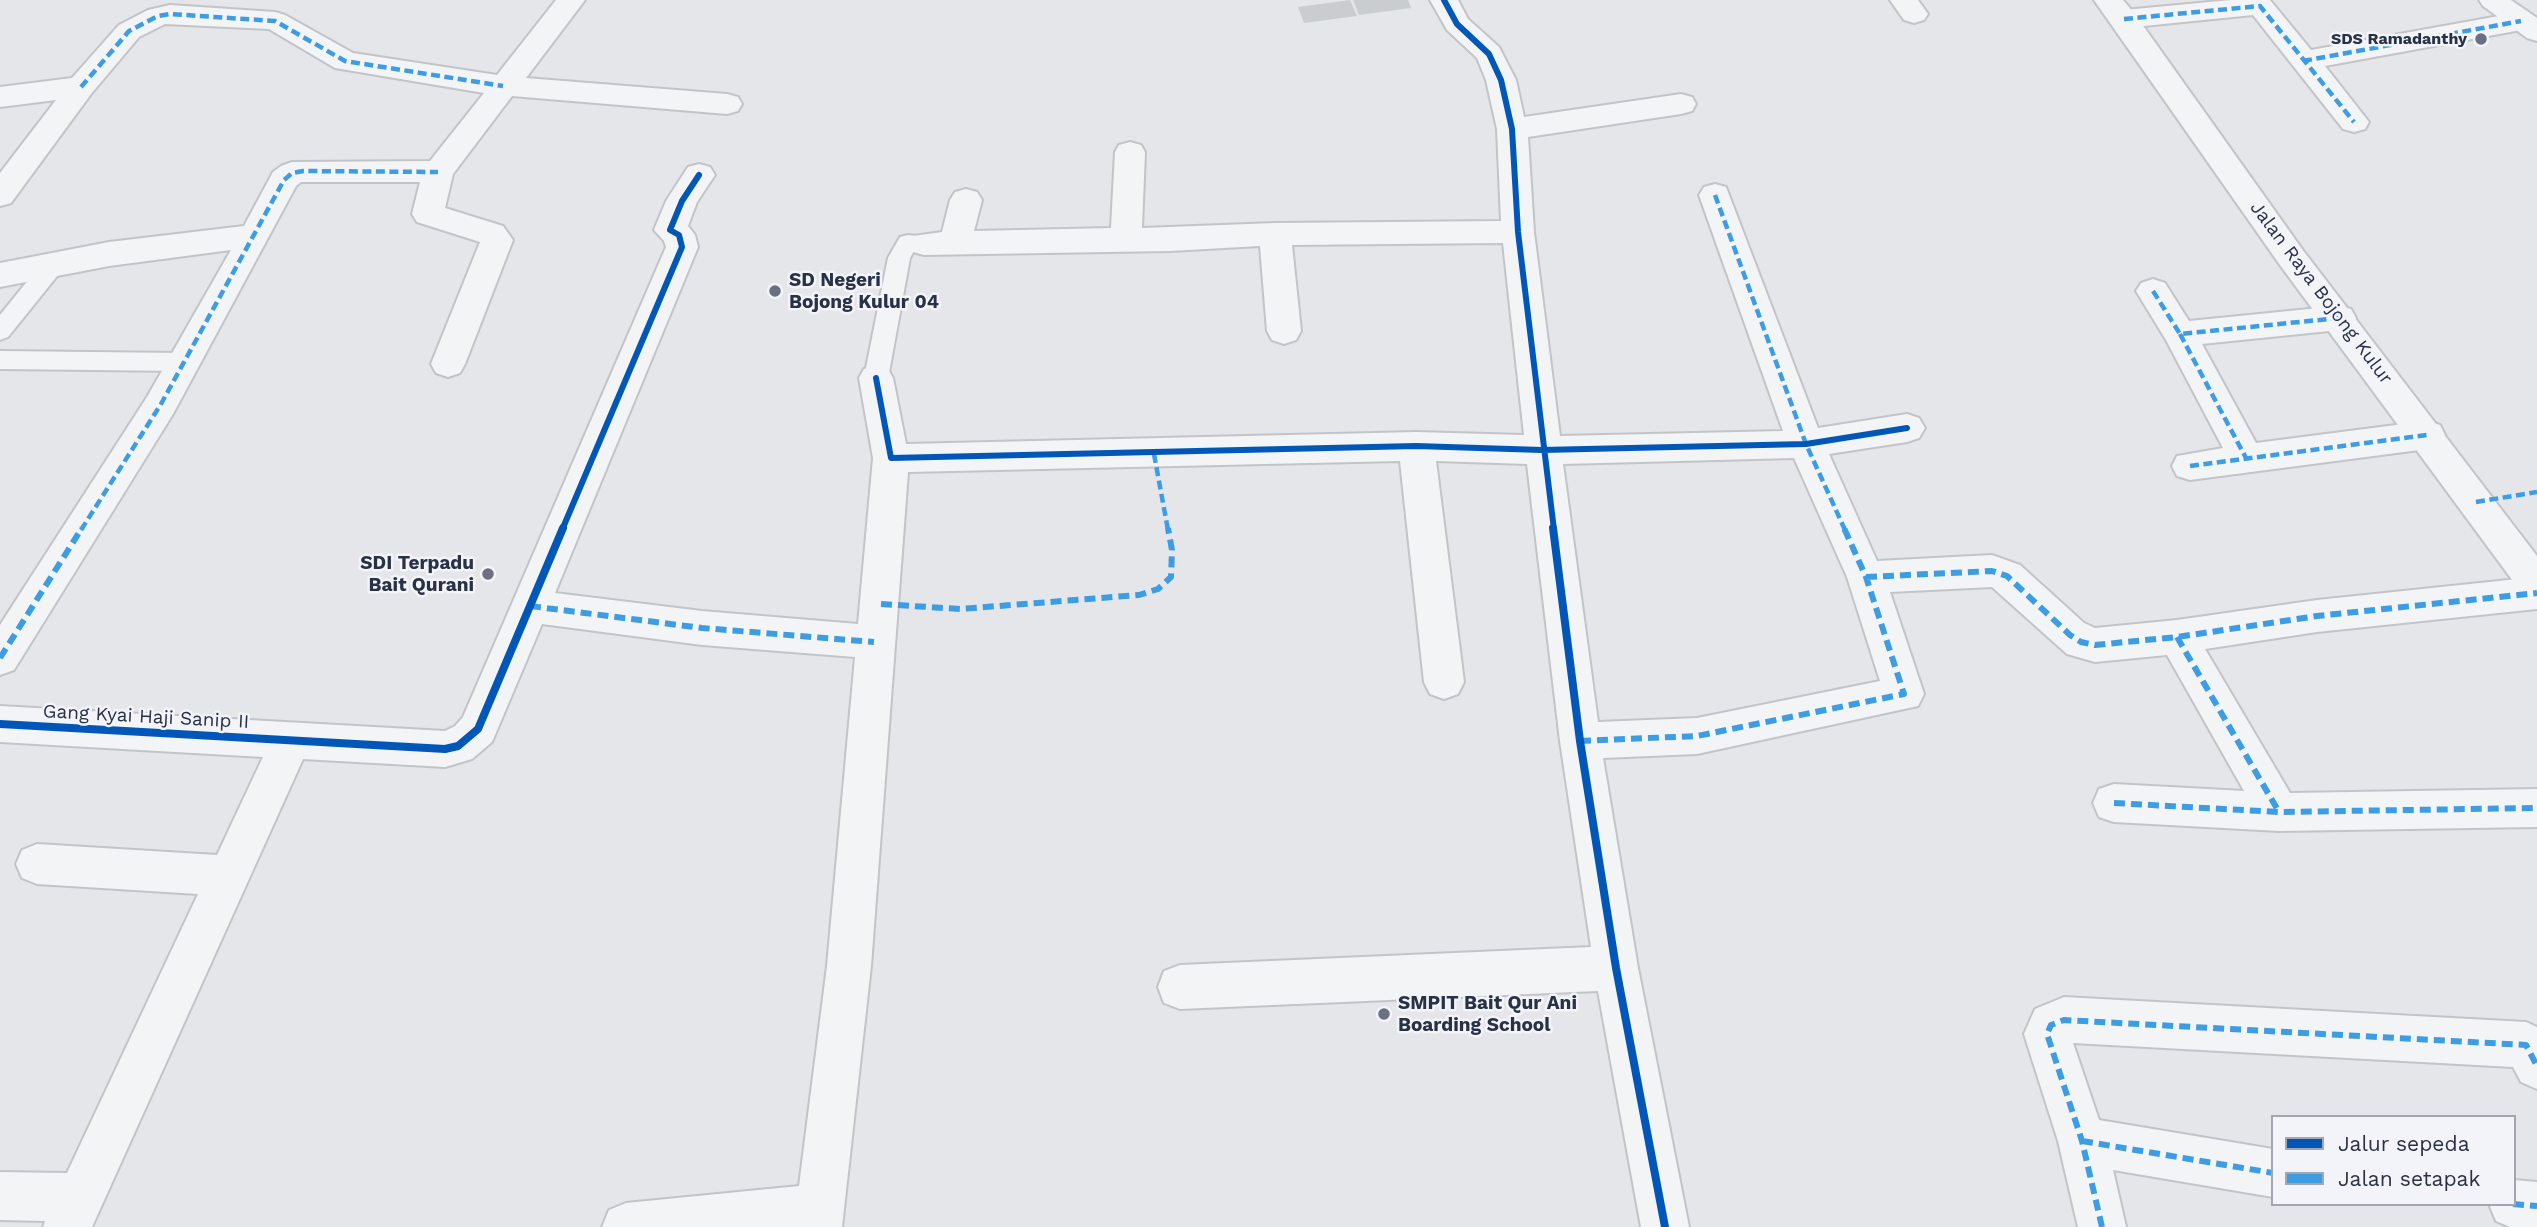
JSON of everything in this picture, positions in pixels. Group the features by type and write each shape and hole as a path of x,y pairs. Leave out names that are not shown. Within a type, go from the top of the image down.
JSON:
{"street":[{"path":"448,364 497,240 492,233 428,214 438,172 571,0"},
{"path":"1444,0 1457,24 1489,54 1501,80 1512,129 1518,232 1542,450 1580,741 1616,968 1665,1227"},
{"path":"2493,0 2531,14"},
{"path":"2116,10 2257,3 2354,122"},
{"name":"Jalan Raya Bojong Kulur","path":"2116,10 2291,257 2537,585"},
{"path":"2302,61 2531,14"},
{"path":"0,195 81,87 129,32 158,16 275,21 345,61 503,86 727,104"},
{"path":"0,97 81,87"},
{"path":"1512,129 1681,104"},
{"path":"1126,239 1129,152"},
{"path":"0,658 161,404 284,180 292,173 303,171 438,172"},
{"name":"Gang Kyai Haji Sanip II","path":"0,724 445,749 458,746 478,729 682,247 679,235 670,230 682,201 699,175"},
{"path":"1580,741 1697,736 1904,694 1866,577 1806,444 1715,195"},
{"path":"939,244 966,200"},
{"path":"939,244 1170,240 1275,234 1518,232"},
{"path":"1275,234 1283,331"},
{"path":"0,275 54,264 255,236"},
{"path":"2152,291 2180,334 2246,458"},
{"path":"2180,334 2339,318"},
{"path":"626,1227 820,1218 850,953 891,458 876,378"},
{"path":"891,458 1416,446 1542,450 1806,444 1907,428"},
{"path":"2190,466 2427,435"},
{"path":"1416,446 1444,682"},
{"path":"1866,577 1992,571 2007,576 2081,642 2095,645 2177,637 2317,616 2537,593"},
{"path":"530,606 702,628 874,642"},
{"path":"2177,637 2278,812"},
{"path":"0,1196 74,1213 291,740"},
{"path":"2114,803 2278,812 2537,808"},
{"path":"37,864 229,876"},
{"path":"1180,987 1616,968"},
{"path":"2102,1227 2082,1141 2047,1034 2051,1025 2064,1020 2533,1052"},
{"path":"2082,1141 2271,1173"},
{"path":"2516,1204 2537,1206"}],"lane":[{"path":"876,378 899,258 908,243 939,244"},
{"path":"0,331 54,264"},
{"path":"0,360 182,362"}],"building":[{"path":"1350,0 1357,16 1304,23 1298,7"},
{"path":"1353,0 1408,0 1411,8 1359,15"}],"marked path":[{"path":"2124,19 2260,6 2354,122"},
{"path":"81,87 129,31 158,16 170,14 275,21 345,61 503,86"},
{"path":"2303,61 2521,21"},
{"path":"0,658 161,404 284,180 292,173 303,171 438,172"},
{"path":"1580,741 1697,736 1904,694 1866,577 1806,444 1715,195"},
{"path":"2153,291 2180,334 2339,318"},
{"path":"2180,334 2246,458"},
{"path":"2190,466 2427,435"},
{"path":"881,604 960,609 1139,595 1158,589 1171,577 1172,550 1154,454"},
{"path":"2476,502 2537,492"},
{"path":"1866,577 1992,571 2007,576 2070,635 2081,642 2095,645 2177,637 2317,616 2537,593"},
{"path":"530,606 702,628 874,642"},
{"path":"2177,637 2279,812"},
{"path":"2114,803 2279,812 2537,808"},
{"path":"2102,1227 2082,1141 2047,1034 2051,1025 2064,1020 2526,1045 2537,1066"},
{"path":"2082,1141 2271,1173"},
{"path":"2516,1204 2537,1206"}],"cycle path":[{"path":"1444,0 1457,24 1489,54 1501,80 1512,129 1518,232 1528,324 1580,741 1616,968 1665,1227"},
{"path":"0,724 445,749 458,746 469,739 478,729 682,247 679,235 670,230 682,201 699,175"},
{"path":"876,378 891,458 1416,446 1542,450 1806,444 1907,428"}],"place":[{"name":"SDS Ramadanthy","path":"2481,39"},
{"name":"SD Negeri Bojong Kulur 04","path":"775,291"},
{"name":"SDI Terpadu Bait Qurani","path":"488,574"},
{"name":"SMPIT Bait Qur Ani Boarding School","path":"1384,1014"}]}
